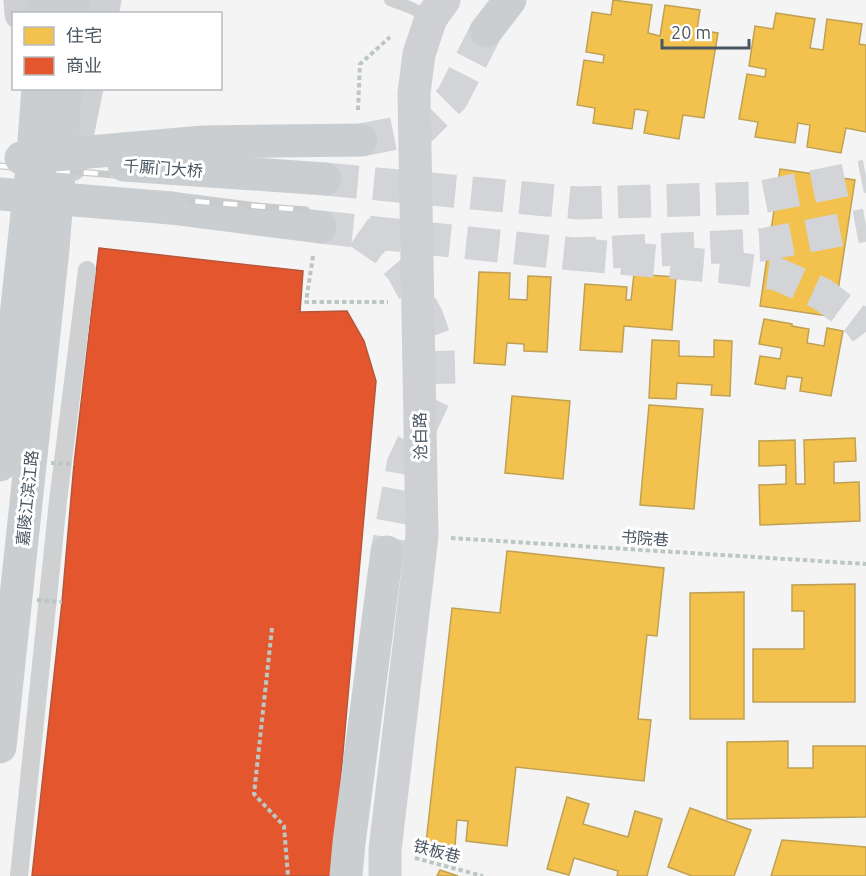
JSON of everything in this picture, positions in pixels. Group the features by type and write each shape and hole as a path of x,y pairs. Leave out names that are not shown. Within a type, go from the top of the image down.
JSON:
{"main road":[{"path":"486,31 510,0"},
{"name":"沧白路","path":"385,863 422,536 414,93 419,54 438,9"},
{"name":"嘉陵江滨江路","path":"0,465 18,161 26,90"},
{"name":"嘉陵江滨江路","path":"18,161 37,90"},
{"name":"嘉陵江滨江路","path":"0,747 53,249 66,90"},
{"name":"嘉陵江滨江路","path":"53,249 87,90"},
{"path":"18,161 359,126"},
{"name":"千厮门大桥","path":"18,161 325,179"},
{"path":"0,194 171,208 316,241"},
{"path":"346,876 387,552"}],"street":[{"path":"19,876 58,501 87,270"}],"lane":[{"path":"390,0 410,7 438,9"}],"path":[{"path":"359,126 360,64 390,37"},
{"path":"316,241 306,302 395,302"},
{"path":"51,463 74,464"},
{"name":"书院巷","path":"422,536 866,564"},
{"path":"36,600 62,602"},
{"path":"272,628 254,794 284,826 288,876"},
{"name":"铁板巷","path":"385,863 483,876"}],"building: 住宅":[{"path":"613,0 652,5 648,33 660,36 665,5 700,10 697,30 718,33 704,118 683,115 679,139 644,133 648,111 635,109 632,129 593,123 595,108 577,105 584,60 603,63 604,55 586,52 592,12 611,15"},
{"path":"776,13 815,19 810,48 823,50 827,19 862,24 859,44 866,45 866,132 846,128 841,153 807,147 810,125 798,123 795,143 755,137 758,122 739,119 747,74 765,77 766,69 749,66 755,26 773,29"},
{"path":"780,169 855,180 834,317 760,306"},
{"path":"479,272 510,273 509,299 527,300 528,276 551,277 547,352 524,351 524,344 507,343 505,365 474,363"},
{"path":"634,274 676,277 672,330 624,326 622,352 580,350 585,284 627,287 626,300 631,300"},
{"path":"764,319 809,329 807,343 824,346 827,328 843,331 831,396 800,391 802,378 787,376 785,389 755,384 760,356 780,359 782,348 759,344"},
{"path":"652,340 679,341 679,356 714,357 714,340 732,341 730,396 711,395 712,385 677,383 676,399 649,398"},
{"path":"512,396 570,401 563,479 505,473"},
{"path":"649,405 703,409 694,509 640,505"},
{"path":"855,438 856,461 834,462 834,483 859,482 860,521 760,525 759,485 786,484 786,465 759,466 759,441 795,440 796,484 805,484 804,440"},
{"path":"507,551 664,568 657,636 647,635 638,719 651,720 644,781 516,767 507,846 466,841 468,821 457,820 455,846 426,843 452,608 500,613"},
{"path":"855,584 855,702 753,702 753,649 804,649 804,611 792,611 792,585"},
{"path":"744,592 744,719 690,719 690,593"},
{"path":"788,741 788,768 813,768 813,746 866,746 866,817 727,819 727,742"},
{"path":"567,797 589,804 583,824 628,837 635,811 662,819 647,876 617,876 618,871 574,858 569,875 547,869"},
{"path":"690,808 751,830 734,876 692,876 668,867"},
{"path":"782,840 866,847 866,876 771,876"},
{"path":"440,870 458,876 437,876"}],"building: 商业":[{"path":"99,248 303,271 300,312 347,311 364,341 376,381 332,876 32,876 62,602 74,464"}],"tunnel":[{"path":"361,140 422,128 452,98 486,31"},
{"path":"325,179 578,203 756,198 866,176"},
{"path":"320,227 573,254 761,245 866,225"},
{"path":"359,232 385,250 403,271 427,317 438,348 439,387 403,465 387,552"},
{"path":"573,254 777,274 822,294 858,321 866,332"}],"railway":[{"path":"0,166 308,190"},
{"path":"0,186 306,210"}]}
